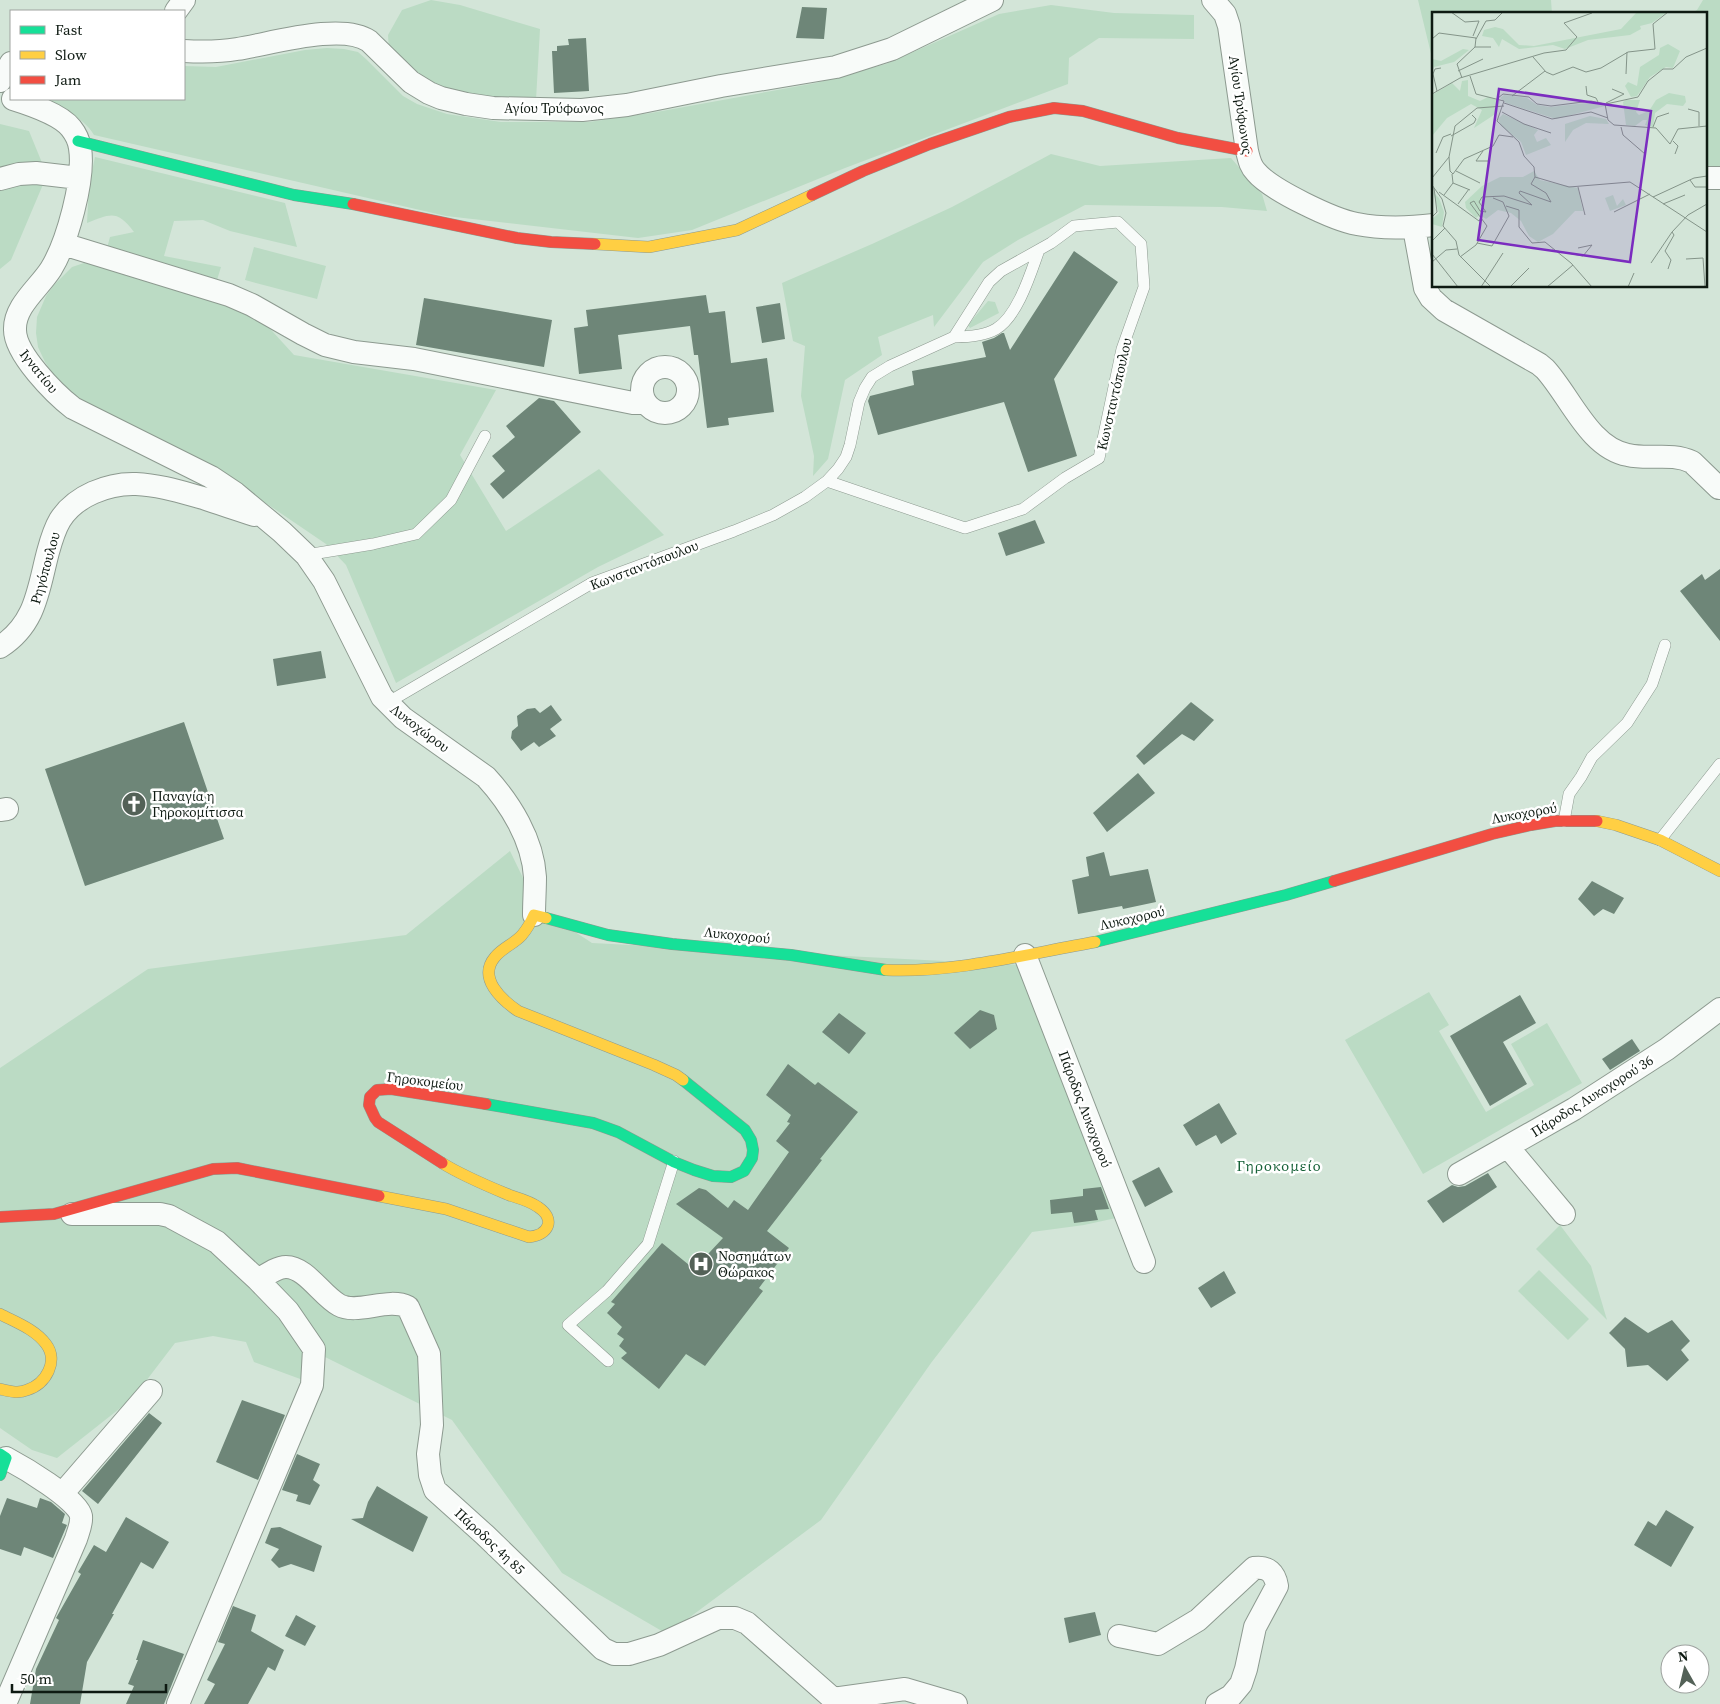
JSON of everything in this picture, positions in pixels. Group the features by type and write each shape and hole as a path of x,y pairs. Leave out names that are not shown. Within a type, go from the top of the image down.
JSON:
{"street":[{"name":"Αγίου Τρύφωνος","path":"185,51 219,52 313,35 351,34 369,40 411,82 441,98 494,108 582,110 627,105 721,86 836,67 885,51 992,0"},
{"name":"Αγίου Τρύφωνος","path":"1213,0 1225,14 1229,26 1247,151 1250,163 1262,178 1318,210 1356,224 1384,227 1424,226"},
{"path":"0,81 10,66"},
{"name":"Ιγνατίου","path":"17,100 63,120 73,130 81,157 72,217 63,244 49,272 17,316 16,338 24,356 60,398 73,408 211,477 235,493 266,520"},
{"path":"78,142 302,197 376,208 517,238 635,248 649,248 737,230 863,171 930,144 1010,118 1054,108 1083,111 1178,138 1247,151"},
{"path":"0,179 19,174 36,173 79,178"},
{"path":"1424,226 1425,288 1431,298 1444,310 1545,369 1595,436 1606,446 1629,456 1669,456 1687,460 1692,462 1719,488"},
{"path":"63,244 229,295 252,305 325,345 354,352 414,359 633,403 646,403"},
{"name":"Ρηγόπουλου","path":"0,647 19,632 31,613 41,584 52,538 59,521 73,505 90,494 122,485 150,486 188,494 266,520"},
{"name":"Λυκοχώρου","path":"266,520 288,537 306,555 324,581 378,691 387,703 403,718 486,777 504,799 520,826 531,858 534,876 534,915"},
{"name":"Λυκοχορού","path":"534,915 608,935 672,944 783,954 885,970 909,971 1025,955 1104,940 1168,925 1351,876 1492,834 1531,825 1564,821 1599,821 1616,825 1660,840 1720,871"},
{"name":"Γηροκομείου","path":"0,1217 54,1214 213,1169 237,1168 446,1209 530,1237 540,1236 544,1232 549,1222 548,1217 537,1206 463,1176 378,1122 371,1114 368,1100 378,1090 385,1089 430,1094 588,1121 607,1126 674,1161 716,1177 740,1175 749,1166 753,1152 753,1144 745,1130 676,1075 518,1011 497,995 491,983 492,961 499,953 520,938 534,915"},
{"name":"Πάροδος Λυκοχορού","path":"1025,955 1144,1262"},
{"name":"Πάροδος Λυκοχορού 36","path":"1459,1174 1574,1109 1667,1049 1720,1009"},
{"path":"1508,1147 1564,1214"},
{"path":"54,1214 160,1214 169,1216 217,1242 258,1280 288,1312 314,1349 312,1385 178,1704"},
{"name":"Πάροδος 4η 85","path":"258,1280 277,1269 286,1267 298,1270 339,1305 348,1308 398,1304 408,1307 429,1354 432,1425 428,1454 434,1490 485,1535 603,1649 614,1654 629,1654 659,1645 718,1618 735,1618 747,1624 836,1702"},
{"path":"0,1314 31,1331 45,1343 51,1363 48,1374 42,1382 31,1388 18,1392 0,1389"},
{"path":"62,1494 151,1391"},
{"path":"2,1462 27,1470 62,1494 79,1512 81,1518 79,1530 5,1704"},
{"path":"1119,1636 1158,1644 1198,1620 1254,1568 1260,1567 1270,1571 1274,1574 1277,1586 1254,1627 1246,1669 1241,1684 1231,1696 1216,1704"},
{"path":"836,1702 905,1689 956,1704"}],"lane":[{"name":"Κωνσταντόπουλου","path":"387,703 592,583 611,574 718,537 795,504 827,481 838,469 848,451 859,402 868,383 878,373 954,337 994,277 1074,226 1118,222 1141,244 1144,286 1122,349 1099,458 1065,478 1023,509 965,528 827,481"},
{"path":"954,337 978,335 995,330 1001,326 1013,310 1026,284 1039,250"},
{"path":"306,555 373,544 416,534 451,500 485,436"},
{"path":"1564,821 1569,794 1592,757 1626,722 1652,684 1665,645"},
{"path":"1660,840 1720,764"},
{"path":"608,1361 568,1325 606,1292 648,1244 674,1161"}],"green space":[{"path":"431,0 460,5 540,29 536,100 451,95 419,80 389,50 388,35 402,10"},
{"path":"1418,0 1551,0 1552,12 1432,12 1432,58"},
{"path":"1703,0 1720,0 1720,172 1708,172 1708,12 1694,12 1697,10"},
{"path":"1051,5 1114,13 1194,15 1194,39 1099,38 1069,58 1068,84 845,168 692,230 638,238 446,216 94,135 77,118 43,100 185,100 185,66 216,67 305,50 327,48 358,52 403,96 417,104 447,114 501,122 589,122 651,113 816,83 886,64 999,14"},
{"path":"0,124 29,131 47,175 11,260 0,269"},
{"path":"1051,154 1100,166 1231,158 1262,194 1267,211 1222,207 1085,205 1018,240 983,262 934,327 933,315 878,337 882,355 845,380 828,459 813,476 814,456 801,396 805,346 793,341 782,283 952,207"},
{"path":"95,157 285,203 297,247 230,231 203,220 174,221 164,256 221,267 217,280 107,248 110,237 134,232 123,220 113,215 87,223 89,185"},
{"path":"254,247 326,266 317,299 245,280"},
{"path":"84,263 209,297 263,321 294,355 496,390 460,455 506,531 599,469 664,535 598,567 396,683 346,565 326,544 251,493 98,415 57,380 38,347 36,333 37,317 46,296 54,285 72,267"},
{"path":"988,301 995,302 999,313 970,328 968,325"},
{"path":"510,851 537,907 592,943 1024,965 1116,1218 1084,1225 1032,1232 931,1363 821,1520 667,1634 562,1573 452,1420 319,1354 303,1380 254,1362 246,1342 213,1336 175,1343 133,1398 57,1458 32,1450 0,1428 0,1068 148,969 406,935"},
{"path":"1429,992 1449,1025 1439,1031 1486,1112 1534,1085 1511,1044 1547,1023 1582,1083 1423,1174 1345,1040"},
{"path":"1560,1225 1591,1266 1607,1320 1536,1249"},
{"path":"1539,1270 1589,1319 1568,1340 1518,1291"}],"building":[{"path":"802,7 827,8 824,39 796,38"},
{"path":"586,38 589,91 554,93 552,51 557,51 557,46 569,45 568,39"},
{"path":"1074,251 1118,282 1054,379 1077,456 1028,472 1004,402 878,435 868,401 870,396 914,385 912,371 986,357 982,342 1002,333 1004,333 1010,350"},
{"path":"706,295 709,313 725,311 731,363 767,358 774,412 728,418 729,425 707,428 698,355 694,355 690,326 618,335 622,369 579,374 574,328 588,326 586,310"},
{"path":"424,298 552,320 544,367 416,345"},
{"path":"780,303 785,339 762,343 756,307"},
{"path":"539,398 554,401 581,432 503,499 490,484 505,471 492,456 515,437 506,426"},
{"path":"1035,520 1045,543 1006,556 998,533"},
{"path":"1720,569 1720,641 1680,591 1702,574 1705,580"},
{"path":"321,651 326,678 277,686 273,659"},
{"path":"1191,702 1214,720 1194,741 1182,734 1144,765 1136,756"},
{"path":"551,705 562,720 550,729 556,736 539,747 534,742 521,751 511,738 512,731 518,726 517,716 527,709 535,708 540,713"},
{"name":"Παναγία η Γηροκομίτισσα","path":"184,722 224,839 85,886 45,769"},
{"path":"1138,773 1155,793 1107,832 1093,813"},
{"path":"1104,852 1110,876 1148,869 1156,902 1123,909 1122,906 1078,914 1072,880 1089,876 1086,857"},
{"path":"1592,881 1624,898 1614,914 1603,909 1594,916 1578,899"},
{"path":"1520,995 1536,1023 1503,1042 1527,1084 1490,1106 1450,1036"},
{"path":"980,1010 994,1015 997,1029 970,1049 954,1033"},
{"path":"839,1013 866,1033 849,1054 822,1032"},
{"path":"1632,1039 1640,1051 1610,1070 1602,1059"},
{"path":"788,1064 815,1085 818,1082 858,1112 820,1159 822,1160 767,1231 789,1248 759,1288 763,1291 705,1366 686,1354 659,1389 621,1358 627,1353 619,1346 624,1339 617,1334 622,1327 607,1313 615,1304 611,1302 662,1243 694,1269 723,1238 676,1204 699,1188 706,1190 728,1208 734,1200 748,1210 789,1152 776,1141 790,1123 787,1122 791,1115 766,1095"},
{"path":"1219,1103 1237,1134 1221,1144 1216,1135 1196,1146 1183,1125"},
{"path":"1159,1167 1173,1192 1145,1207 1132,1181"},
{"path":"1488,1173 1497,1187 1443,1223 1427,1201 1452,1185 1458,1187 1465,1186"},
{"path":"1101,1187 1109,1209 1095,1210 1098,1220 1074,1223 1072,1212 1051,1214 1050,1200 1083,1196 1083,1189"},
{"path":"1224,1271 1236,1293 1211,1308 1198,1288"},
{"path":"1625,1317 1648,1333 1672,1320 1690,1341 1681,1350 1689,1360 1667,1381 1648,1365 1627,1367 1625,1349 1609,1333"},
{"path":"242,1400 285,1415 258,1480 216,1462"},
{"path":"149,1413 162,1423 98,1504 82,1491"},
{"path":"297,1454 320,1464 313,1480 320,1485 310,1505 296,1501 298,1495 282,1490"},
{"path":"377,1486 428,1517 413,1552 351,1519 363,1518 368,1502"},
{"path":"7,1498 37,1508 40,1498 51,1502 65,1514 62,1523 67,1525 53,1558 24,1547 21,1556 0,1549 0,1516"},
{"path":"1666,1510 1694,1527 1671,1567 1634,1545 1648,1521 1656,1526"},
{"path":"126,1517 169,1542 153,1569 141,1562 112,1614 114,1614 87,1662 80,1704 30,1704 36,1669 59,1620 56,1618 81,1574 78,1572 94,1545 106,1552"},
{"path":"280,1527 322,1546 314,1572 291,1564 279,1568 271,1560 279,1549 265,1543 271,1528"},
{"path":"233,1606 256,1615 251,1631 284,1650 275,1671 268,1667 248,1704 204,1704 215,1684 207,1680 225,1644 218,1642"},
{"path":"1095,1612 1101,1635 1069,1643 1064,1618"},
{"path":"296,1615 316,1626 305,1646 285,1636"},
{"path":"143,1640 184,1654 164,1704 126,1704 134,1686 128,1684 138,1660 136,1660"}],"traffic: fast":[{"path":"78,141 294,195 353,204"},
{"path":"1095,942 1286,895 1334,881"},
{"path":"546,918 608,935 672,944 791,955 886,970"},
{"path":"486,1104 593,1123 618,1132 674,1162 713,1176 731,1177 744,1171 752,1158 753,1150 751,1140 745,1130 683,1080"},
{"path":"0,1454 6,1458 0,1475"}],"traffic: slow":[{"path":"595,244 649,247 737,230 812,195"},
{"path":"1597,821 1616,825 1660,840 1720,871"},
{"path":"546,918 534,915 522,935 501,951 490,965 490,980 499,995 518,1011 654,1065 683,1080"},
{"path":"886,970 938,969 965,966 1095,942"},
{"path":"379,1196 446,1209 529,1237 536,1236 548,1226 547,1216 535,1205 474,1180 442,1163"},
{"path":"0,1314 36,1334 46,1344 51,1358 49,1371 40,1383 34,1387 20,1392 0,1389"}],"traffic: jam":[{"path":"812,195 863,171 930,144 1009,117 1054,108 1083,111 1178,138 1247,151"},
{"path":"353,204 517,238 595,244"},
{"path":"1334,881 1492,834 1531,825 1555,821 1597,821"},
{"path":"442,1163 378,1122 369,1105 370,1097 377,1090 391,1089 486,1104"},
{"path":"0,1217 54,1214 213,1169 237,1168 379,1196"}],"place":[{"name":"Παναγία η Γηροκομίτισσα","path":"134,804"},
{"name":"Νοσημάτων Θώρακος","path":"701,1264"}],"district":[{"name":"Γηροκομείο","path":"1279,1166"}]}
